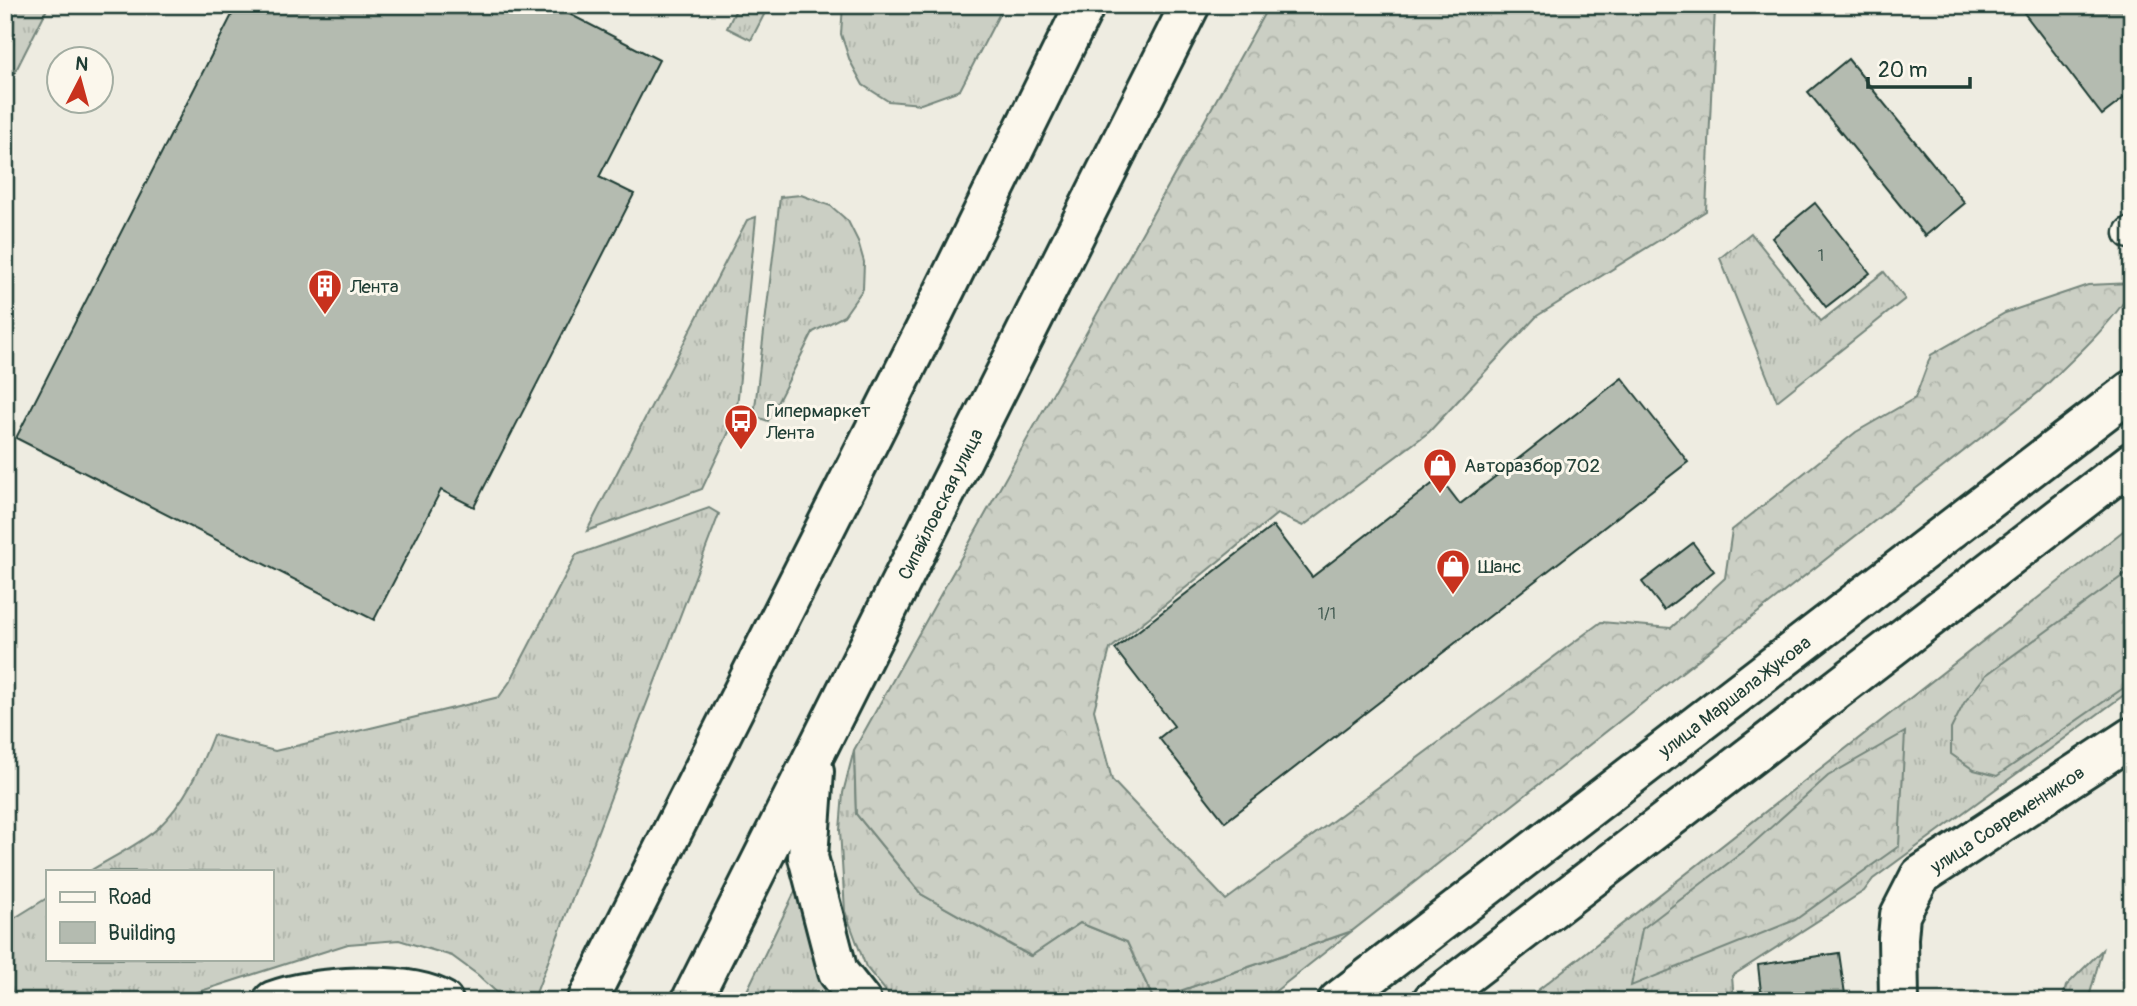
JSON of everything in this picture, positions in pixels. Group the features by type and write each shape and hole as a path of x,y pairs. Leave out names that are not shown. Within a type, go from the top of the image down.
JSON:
{"main road":[{"path":"587,1001 924,332 1085,5"},
{"name":"Сипайловская улица","path":"691,1001 1190,5"},
{"name":"улица Маршала Жукова","path":"1338,1001 2132,390"},
{"path":"1432,1001 2132,462"},
{"name":"улица Современников","path":"1899,1001 1900,915 1920,876 2132,737"},
{"path":"815,754 808,857 838,972 861,1001"},
{"path":"273,1001 335,987 392,989 435,996 443,1001"}],"green space":[{"path":"5,5 49,5 5,92"},
{"path":"738,5 769,5 751,40 727,28"},
{"path":"843,5 1004,5 960,90 921,104 888,101 863,85 850,61 841,34"},
{"path":"1269,5 1717,5 1706,211 1537,316 1429,432 1303,526 1277,514 1110,649 1094,710 1112,780 1226,900 1601,622 1671,628 1725,578 1732,530 1856,432 1915,398 1931,355 2005,313 2088,285 2132,283 2128,295 2107,324 2039,392 1352,931 1154,1000 1127,942 1080,923 1031,956 921,894 856,814 854,750"},
{"path":"801,195 831,206 848,221 864,262 863,289 844,316 813,332 768,421 754,416 780,197"},
{"path":"756,217 736,417 702,489 587,531 747,220"},
{"path":"1751,233 1821,321 1884,272 1905,299 1777,401 1720,258"},
{"path":"709,508 719,514 533,1001 506,1001 452,956 399,940 348,944 170,1001 5,1001 5,924 46,899 46,960 273,960 273,870 92,870 143,839 168,818 191,784 213,735 275,751 499,697 511,680 576,555"},
{"path":"2132,524 2132,689 1873,879 1864,891 1732,976 1734,1001 1524,1001"},
{"path":"2132,569 2132,682 1997,776 1974,770 1951,754 1951,729 1964,703 1986,675"},
{"path":"1905,732 1899,846 1795,920 1631,986 1642,929 1748,848 1828,776"},
{"path":"854,750 856,814 921,894 1030,956 1080,923 1127,942 1154,1000 1352,931 1263,1001 894,1001 866,967 845,911 840,830 843,793"},
{"path":"801,879 842,1001 742,1001"},
{"path":"2102,950 2088,1001 2062,1001 2066,986"}],"building":[{"name":"Лента","path":"237,5 552,5 659,60 599,177 634,194 474,507 441,490 374,620 16,438"},
{"path":"2018,5 2132,5 2132,92 2102,115"},
{"path":"1848,59 1965,203 1925,236 1808,92"},
{"path":"1815,203 1870,273 1826,307 1772,238"},
{"path":"1622,378 1688,462 1225,822 1159,738 1174,726 1115,649 1273,526 1312,577 1440,478 1460,504"},
{"path":"1693,543 1714,571 1664,610 1642,582"},
{"path":"1839,953 1846,1001 1762,1001 1758,965"}],"place":[{"name":"Лента","path":"325,316"},
{"name":"Гипермаркет Лента","path":"741,451"},
{"name":"Авторазбор 702","path":"1440,495"},
{"name":"Шанс","path":"1453,596"}]}
